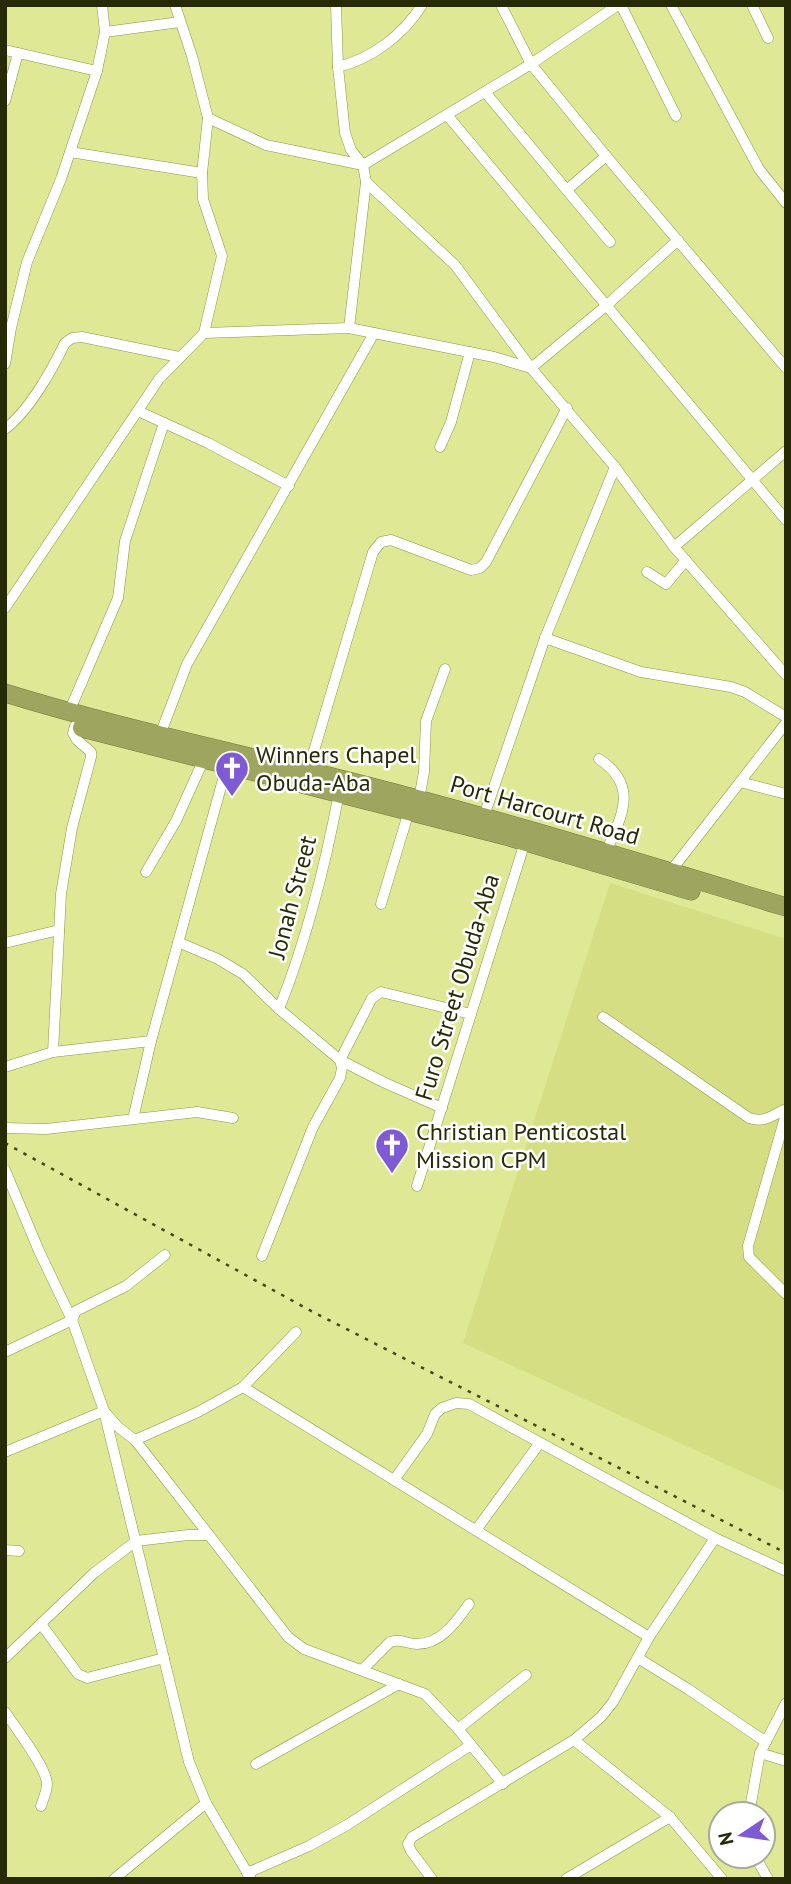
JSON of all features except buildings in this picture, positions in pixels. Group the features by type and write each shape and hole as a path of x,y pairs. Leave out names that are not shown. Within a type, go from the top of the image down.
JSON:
{"highway":[{"name":"Port Harcourt Road","path":"5,693 72,719 204,759 340,793 484,816 786,907"},
{"name":"Port Harcourt Road","path":"5,705 160,736 308,771 525,842 786,919"}],"street":[{"path":"5,364 27,262 70,152 97,72 105,32 102,5"},
{"path":"5,608 159,379 204,333 222,257 205,208 202,173 208,118 174,5"},
{"path":"336,5 338,67 345,133 351,150 363,165 366,182 349,328"},
{"path":"338,67 357,62 379,49 401,32 422,5"},
{"path":"501,5 531,64 786,368"},
{"path":"208,118 266,145 363,165 531,64 620,5 676,116"},
{"path":"671,5 760,169 786,203"},
{"path":"752,5 768,38"},
{"path":"105,32 180,22"},
{"path":"5,50 97,72"},
{"path":"5,101 18,53"},
{"path":"485,92 610,242"},
{"path":"447,115 786,520"},
{"path":"70,152 202,173"},
{"path":"568,189 606,156"},
{"path":"366,182 455,265 531,368 615,467 674,547 786,675"},
{"path":"531,368 607,305 678,240"},
{"path":"204,333 349,328 470,352 531,368"},
{"path":"160,736 187,664 374,333"},
{"path":"5,429 28,404 65,343 72,338 82,337 179,357"},
{"path":"440,447 451,422 470,352"},
{"path":"308,771 373,552 381,542 391,540 471,570 480,568 486,562 567,408"},
{"path":"138,411 208,443 289,486"},
{"path":"53,1052 61,894 72,828 91,757 91,752 73,733 72,719 118,598 125,541 164,423"},
{"path":"674,547 786,451"},
{"path":"484,816 545,638 615,467"},
{"path":"647,572 666,584 686,560"},
{"path":"545,638 641,672 731,687 745,692 786,717"},
{"path":"381,904 424,772 426,721 445,669"},
{"path":"670,872 786,723"},
{"path":"146,872 176,821 204,759"},
{"path":"598,760 609,766 616,775 625,800 623,812 606,852"},
{"path":"133,1119 151,1041 227,765"},
{"path":"740,782 786,794"},
{"name":"Jonah Street","path":"279,1009 298,961 320,885 340,793"},
{"name":"Furo Street Obuda-Aba","path":"417,1186 525,842"},
{"path":"5,943 59,930"},
{"path":"178,942 218,959 243,974 279,1009 340,1060 442,1108"},
{"path":"262,1256 313,1127 340,1078 340,1060 376,993 387,993 471,1014"},
{"path":"603,1017 749,1118 767,1120 786,1111"},
{"path":"5,1067 53,1052 151,1041"},
{"path":"786,1111 748,1246 749,1257 786,1294"},
{"path":"5,1128 46,1129 197,1112 233,1118"},
{"path":"5,1170 72,1320 104,1410 189,1762 206,1803 249,1876 347,1825 471,1745"},
{"path":"5,1352 72,1320 76,1311 125,1286 165,1255"},
{"path":"135,1440 198,1412 243,1387 296,1332"},
{"path":"243,1387 649,1637"},
{"path":"394,1480 427,1434 435,1414 456,1403 469,1404 715,1538 786,1571"},
{"path":"104,1410 118,1427 135,1440 288,1637 304,1649 425,1695 458,1729 503,1784"},
{"path":"5,1452 104,1410"},
{"path":"476,1530 539,1444"},
{"path":"5,1658 94,1573 136,1541 209,1535"},
{"path":"432,1879 411,1852 408,1844 412,1838 574,1740 601,1717 613,1702 649,1637 715,1538"},
{"path":"5,1550 19,1551"},
{"path":"362,1670 390,1642 395,1640 417,1644 433,1641 451,1628 469,1604"},
{"path":"41,1624 78,1674 87,1678 164,1658"},
{"path":"638,1658 766,1742"},
{"path":"458,1729 526,1675"},
{"path":"256,1764 399,1684"},
{"path":"752,1800 760,1753 786,1703"},
{"path":"5,1712 32,1750 46,1779 41,1806"},
{"path":"574,1740 670,1817 722,1879"},
{"path":"760,1753 786,1761"},
{"path":"114,1879 206,1803"},
{"path":"566,1879 583,1874 670,1817"}],"shaded area":[{"path":"610,883 786,939 786,1492 463,1343"}],"railway":[{"path":"5,1143 313,1312 786,1553"}],"place":[{"name":"Winners Chapel Obuda-Aba","path":"232,798"},
{"name":"Christian Penticostal Mission CPM","path":"392,1175"}]}
